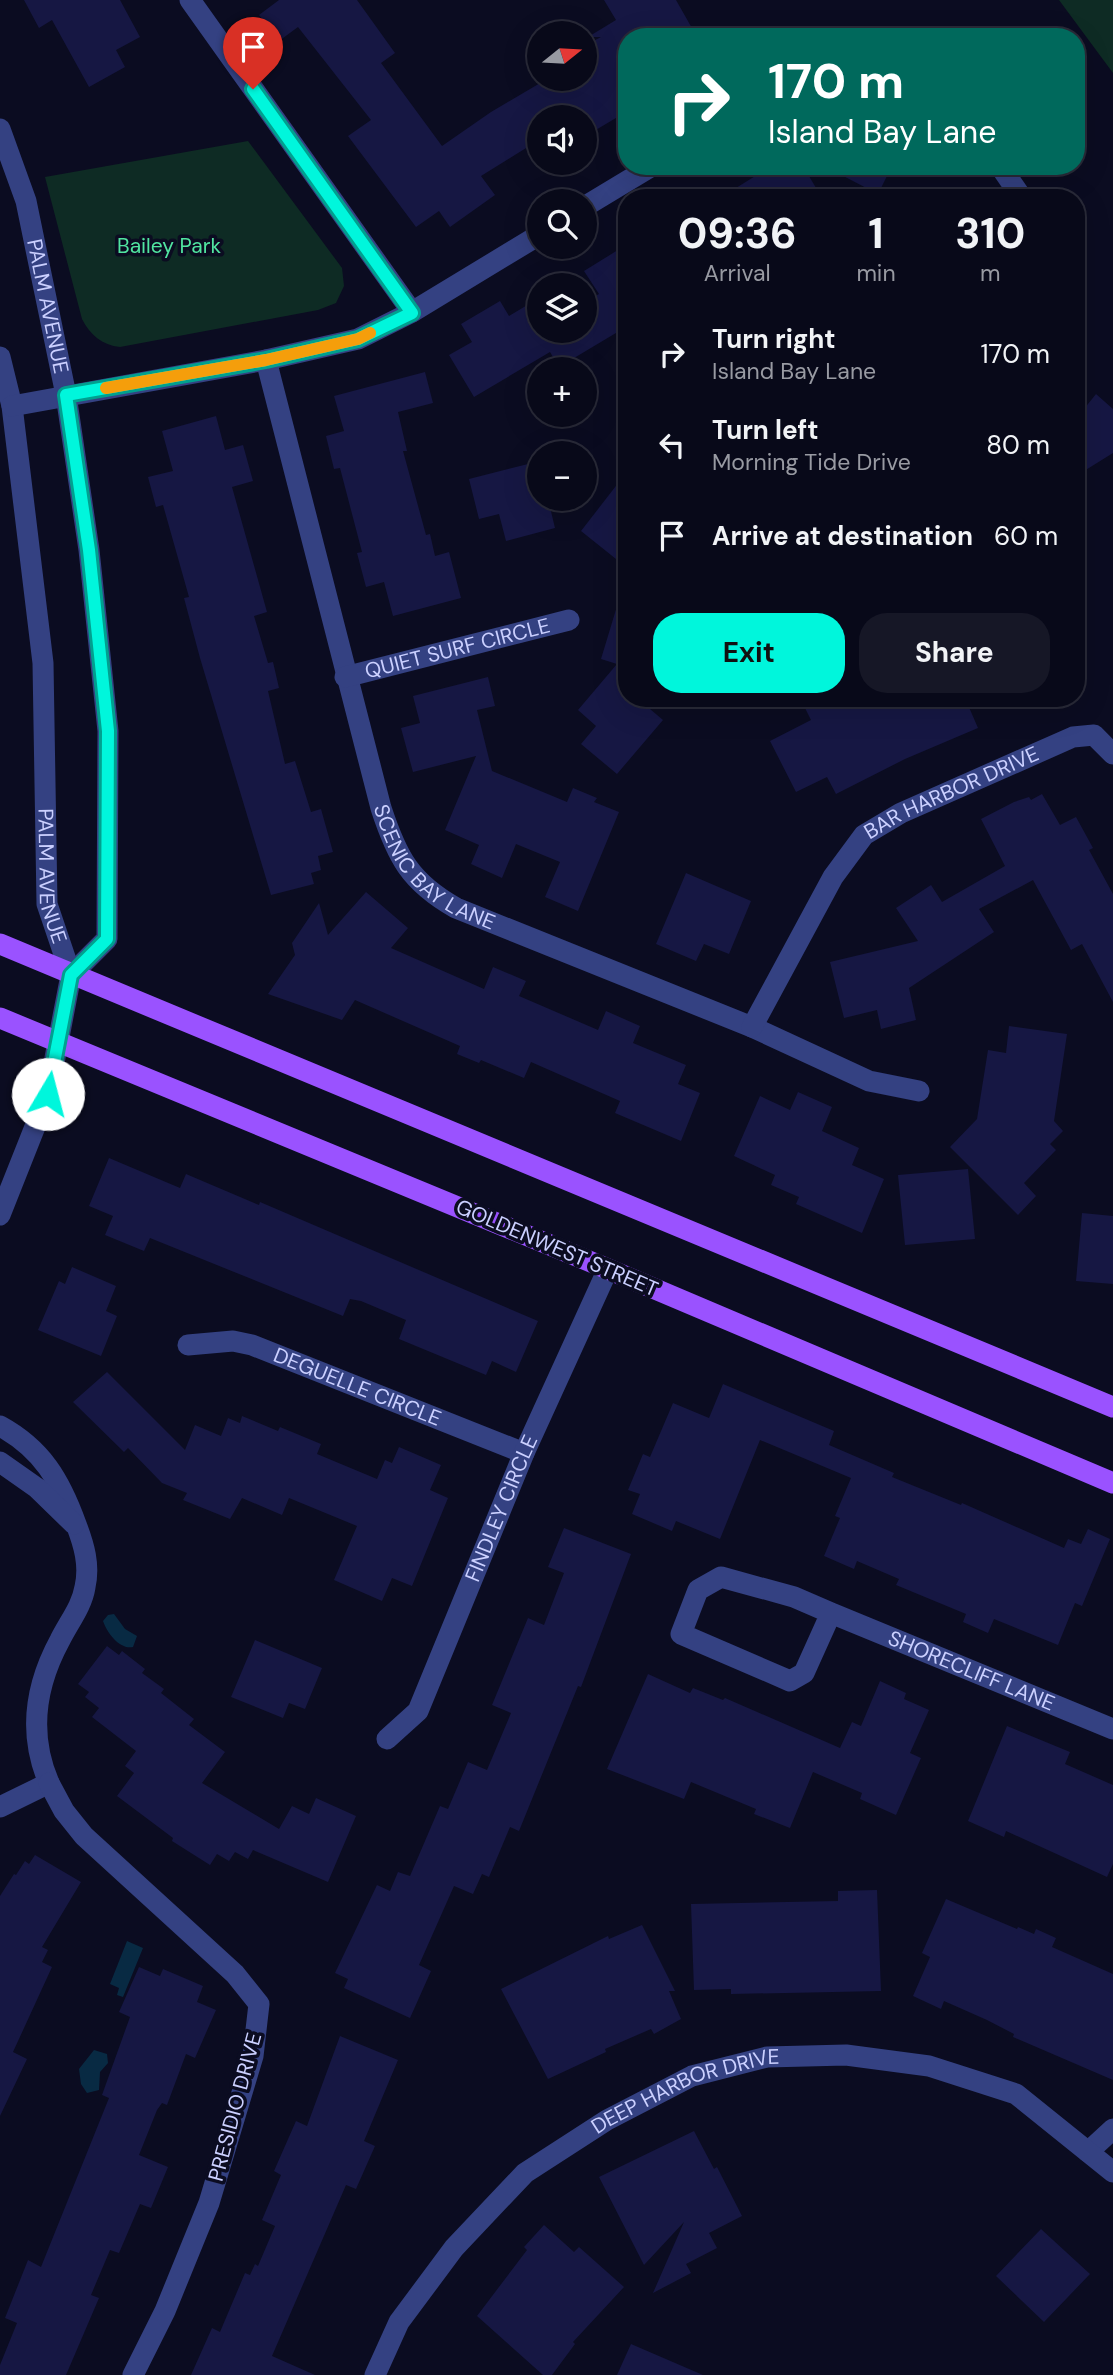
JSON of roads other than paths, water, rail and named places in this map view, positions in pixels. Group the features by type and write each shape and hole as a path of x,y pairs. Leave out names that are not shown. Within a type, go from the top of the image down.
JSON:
{"main road":[{"path":"0,944 1113,1407"},
{"name":"GOLDENWEST STREET","path":"0,1018 608,1269 1113,1483"}],"street":[{"path":"190,0 412,313"},
{"name":"PALM AVENUE","path":"0,129 26,201 66,395 89,550 108,731 107,939 71,975 47,904 43,663 12,406 0,357"},
{"path":"597,199 637,175"},
{"path":"12,406 266,360 358,339 412,313 527,242"},
{"name":"SCENIC BAY LANE","path":"266,360 345,677 392,840 408,869 428,892 456,908 752,1027 869,1081 919,1091"},
{"name":"QUIET SURF CIRCLE","path":"345,677 569,620"},
{"name":"BAR HARBOR DRIVE","path":"752,1027 833,877 864,835 901,813 1073,737 1094,735 1113,754"},
{"path":"0,1215 48,1094 56,1040 71,975"},
{"name":"FINDLEY CIRCLE","path":"387,1739 418,1711 524,1453 608,1269"},
{"name":"DEGUELLE CIRCLE","path":"188,1345 233,1341 252,1345 524,1453"},
{"path":"0,1426 24,1441 54,1472 85,1549 85,1587 44,1671 36,1712 40,1757 49,1783 0,1807"},
{"path":"24,1441 4,1464 37,1488 78,1528"},
{"name":"SHORECLIFF LANE","path":"831,1613 804,1674 790,1681 681,1634 698,1590 721,1577 794,1597 1113,1729"},
{"name":"PRESIDIO DRIVE","path":"49,1783 64,1811 84,1836 235,1973 260,2004 253,2056 209,2203 165,2312 132,2375"},
{"name":"DEEP HARBOR DRIVE","path":"375,2375 400,2322 454,2248 525,2174 607,2120 692,2076 767,2057 846,2054 929,2066 1016,2094 1113,2172"},
{"path":"1088,2152 1113,2129"}],"water":[{"path":"114,1614 125,1629 137,1636 133,1647 123,1646 108,1631 103,1621 108,1615"},
{"path":"127,1941 143,1948 123,1997 117,1995 119,1988 110,1984"},
{"path":"94,2050 107,2054 108,2063 100,2072 99,2090 87,2093 81,2084 79,2069"}],"park label":[{"name":"Bailey Park","path":"169,246"}]}
